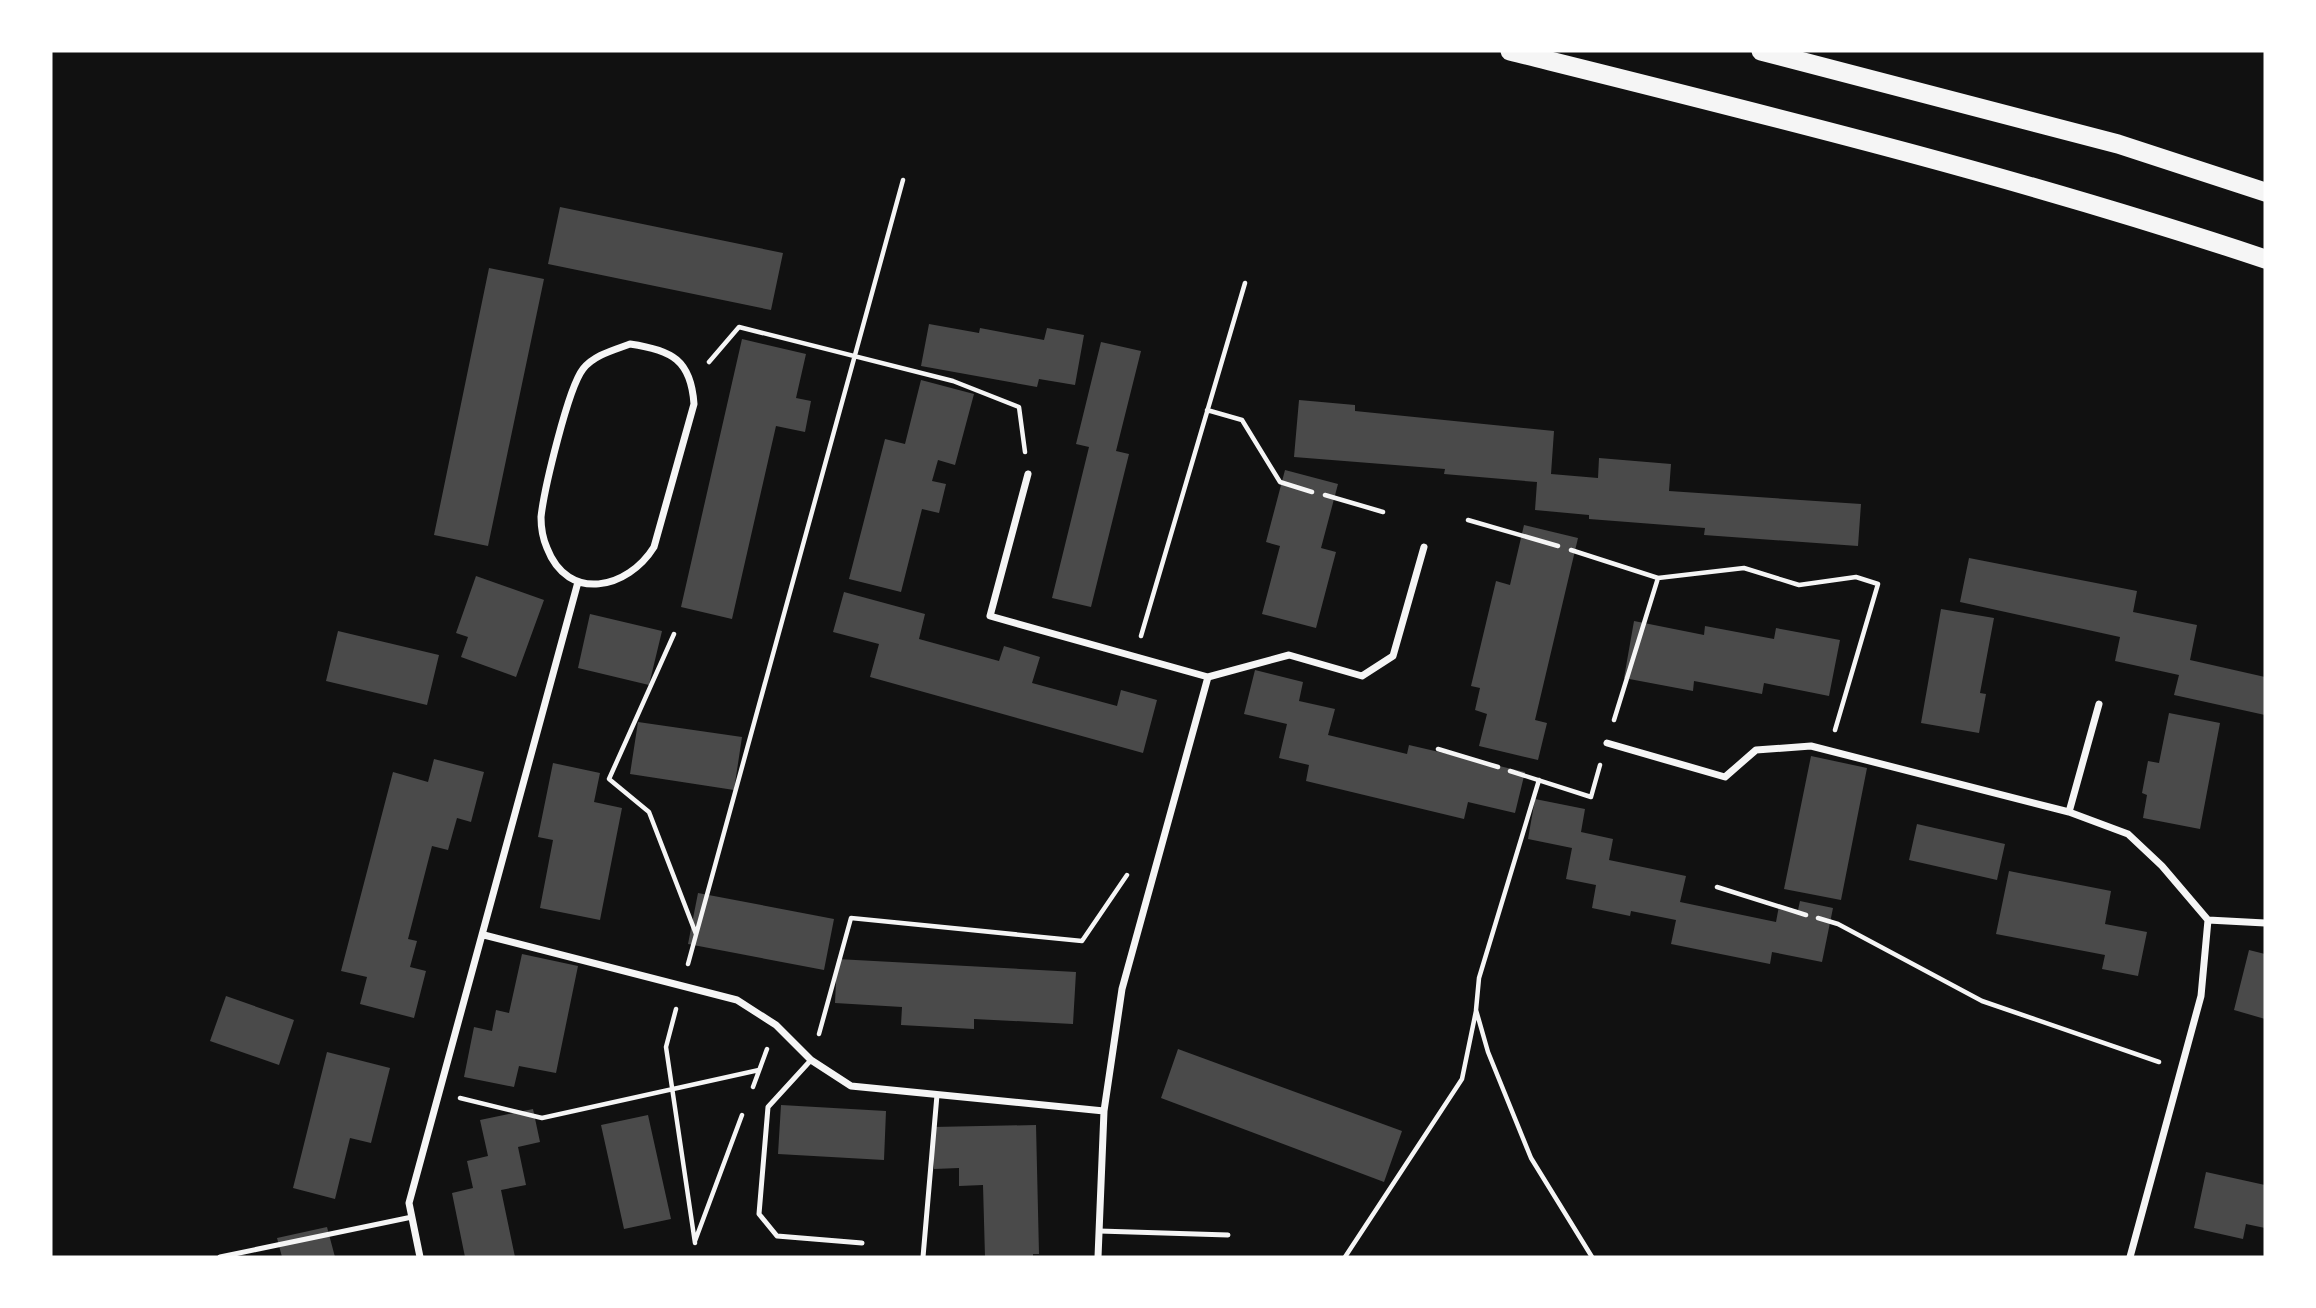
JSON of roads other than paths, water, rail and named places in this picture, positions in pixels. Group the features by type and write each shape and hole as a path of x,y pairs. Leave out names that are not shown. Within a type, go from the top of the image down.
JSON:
{"highway":[{"path":"1510,51 1929,158 2132,215 2265,259"},
{"path":"1761,51 2118,144 2265,192"}],"street":[{"path":"630,344 656,348 679,360 692,381 694,404 654,547 644,564 624,577 602,585 578,582 557,568 546,547 541,521 543,502 574,387 584,368 604,354 630,344"},
{"path":"1028,474 990,616 1208,677 1289,655 1362,676 1393,656 1424,547"},
{"path":"420,1257 409,1203 578,582"},
{"path":"1098,1257 1104,1111 1122,989 1156,857 1208,677"},
{"path":"2069,812 2099,704"},
{"path":"1607,743 1726,777 1756,750 1811,746 2069,812 2128,834 2162,866 2208,920 2201,996 2130,1257"},
{"path":"2208,920 2265,923"},
{"path":"484,935 737,1000 776,1025 811,1060 851,1086 1104,1111"}],"lane":[{"path":"811,1060 768,1107 759,1214 777,1236 862,1243"},
{"path":"923,1257 937,1095"},
{"path":"219,1257 412,1217"},
{"path":"1099,1231 1228,1235"}]}
